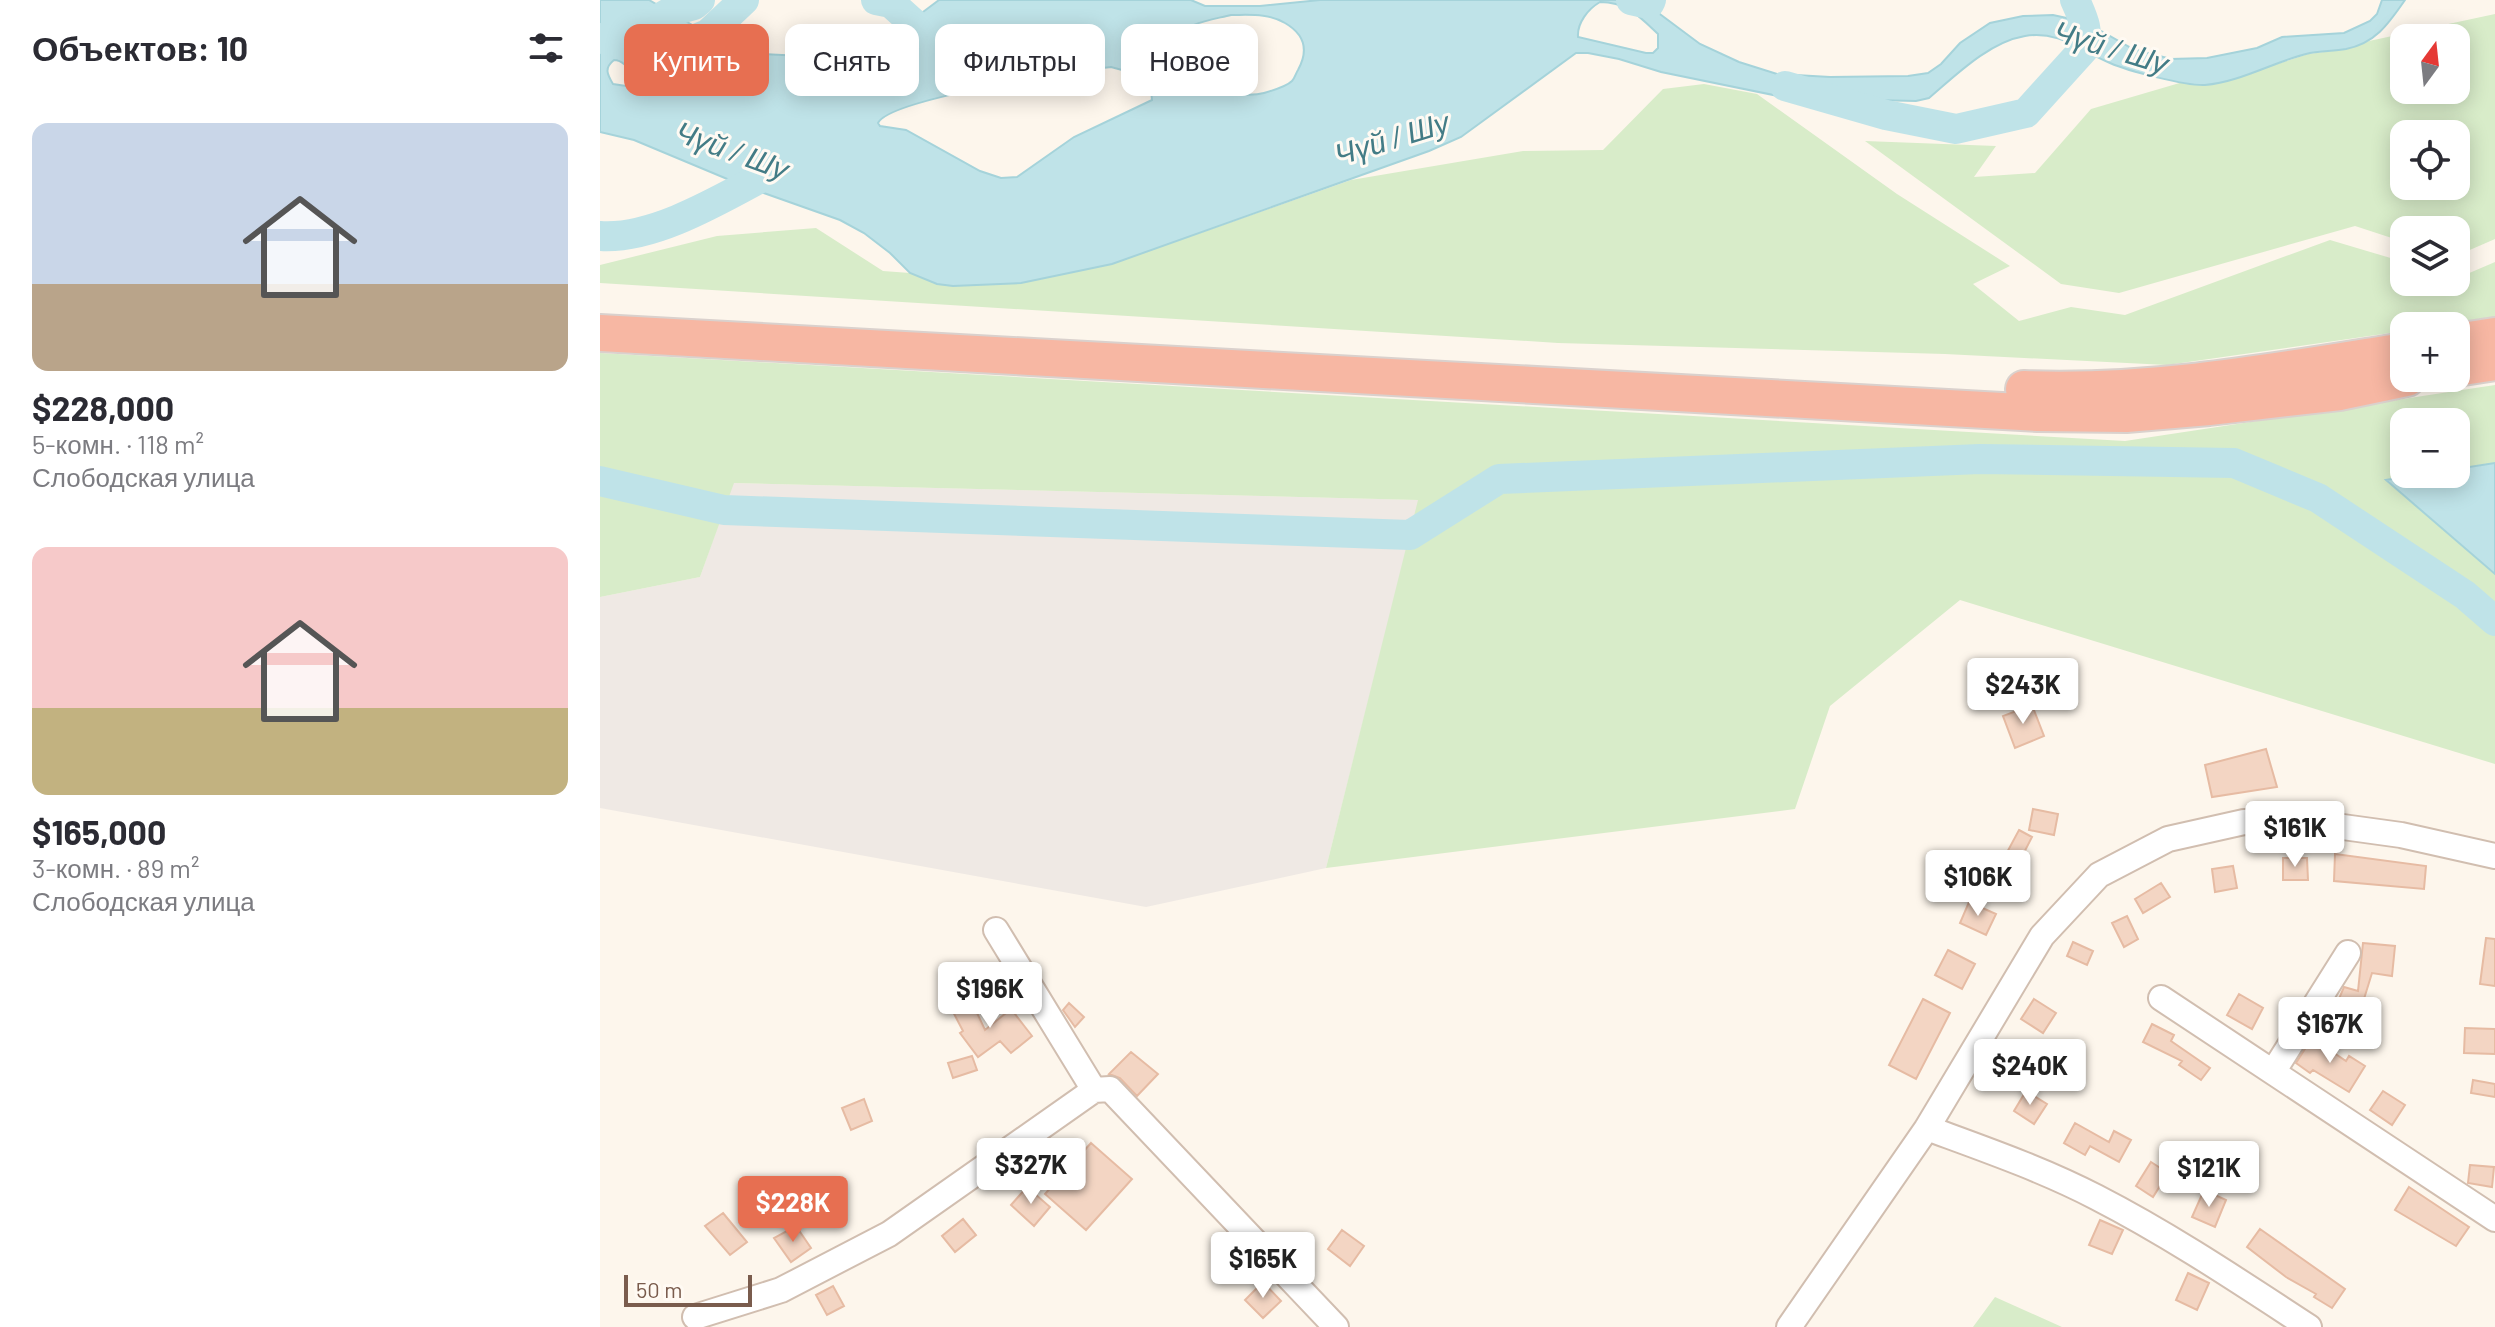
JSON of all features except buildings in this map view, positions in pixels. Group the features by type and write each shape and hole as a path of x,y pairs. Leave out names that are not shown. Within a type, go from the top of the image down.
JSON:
{"highway":[{"path":"600,309 1519,366 2030,389 2124,388 2218,381 2390,353"},
{"path":"600,333 2038,413 2126,414 2209,407 2340,392 2390,382"},
{"path":"2470,340 2495,336"},
{"path":"2470,366 2495,362"}],"street":[{"path":"1789,1327 1927,1128 2042,936 2099,875 2168,839 2244,822 2314,823 2401,835 2495,856"},
{"path":"996,930 1094,1090"},
{"path":"2273,1072 2348,953"},
{"path":"2161,998 2495,1219"},
{"path":"695,1317 781,1290 889,1234 1094,1090 1110,1089 1336,1327"},
{"path":"1927,1128 2037,1170 2097,1197 2218,1268 2309,1327"}],"shaded area":[{"path":"733,483 1419,500 1326,868 1146,907 600,808 600,597 700,577"}],"green space":[{"path":"2495,14 2495,239 2470,250 2470,216 2390,216 2390,237 2355,226 2119,293 2061,284 1865,141 1996,146 1974,177 2035,173 2091,109 2183,82 2205,85 2308,54 2348,49 2390,36 2390,104 2470,104 2470,24 2448,24"},
{"path":"1704,84 1757,94 1897,194 2010,266 1973,284 2019,321 2071,307 2125,315 2330,240 2390,258 2390,296 2470,296 2470,273 2495,262 2495,317 2470,321 2470,312 2390,312 2390,333 2167,365 1945,354 1558,343 600,283 600,265 717,236 816,228 883,271 910,273 937,284 1021,283 1112,264 1351,180 1523,151 1603,150 1663,89"},
{"path":"600,353 2125,441 2449,392 2470,392 2470,389 2495,385 2495,463 2470,467 2470,408 2390,408 2390,480 2387,480 2390,488 2396,488 2495,574 2495,764 1960,600 1830,706 1795,809 1326,868 1418,500 734,483 700,577 600,597"},
{"path":"1995,1297 2062,1327 1973,1327"}],"water":[{"name":"Чүй / Шу","path":"600,0 649,0 691,24 624,24 624,65 614,60 608,71 613,84 624,86 624,96 769,96 769,54 785,55 785,96 919,96 919,24 906,24 939,0 1191,0 1205,6 1260,6 1320,0 1641,0 1700,44 1739,62 1777,74 1830,77 1928,73 1960,43 1990,23 2023,16 2053,15 2085,22 2133,49 2171,59 2207,58 2257,48 2282,37 2344,33 2370,21 2377,14 2382,0 2405,0 2381,31 2366,42 2346,49 2310,53 2232,80 2205,85 2171,81 2130,70 2059,39 2037,35 2012,39 1986,52 1929,98 1916,101 1788,98 1661,72 1619,59 1576,53 1461,137 1429,151 1112,264 1021,283 937,284 910,273 864,233 840,220 744,186 634,140 600,132","holes":["1600,2 1618,5 1645,22 1658,34 1658,48 1653,53 1646,53 1578,37 1581,22","1231,15 1272,18 1297,32 1304,49 1292,81 1258,96 1151,96 1152,100 1074,137 1017,177 1001,178 980,171 906,130 880,126 878,123 890,114 948,96 935,96 935,24 1105,24 1105,68 1121,70 1121,24 1196,24"]},
{"path":"2495,463 2495,574 2395,488 2470,488 2470,467"}],"waterway":[{"path":"600,38 616,43 672,11 694,5 700,0"},
{"path":"719,24 744,0"},
{"path":"876,0 891,3 935,43"},
{"path":"1631,0 1649,4 1651,0"},
{"name":"Чүй / Шу","path":"1785,86 1886,115 1956,129 2026,113 2083,50 2086,31 2075,0"},
{"name":"Чүй / Шу","path":"600,236 645,231 669,223 779,168"},
{"path":"600,481 724,510 1410,535 1499,479 1980,459 2234,463 2318,498 2465,595 2495,621"}]}
